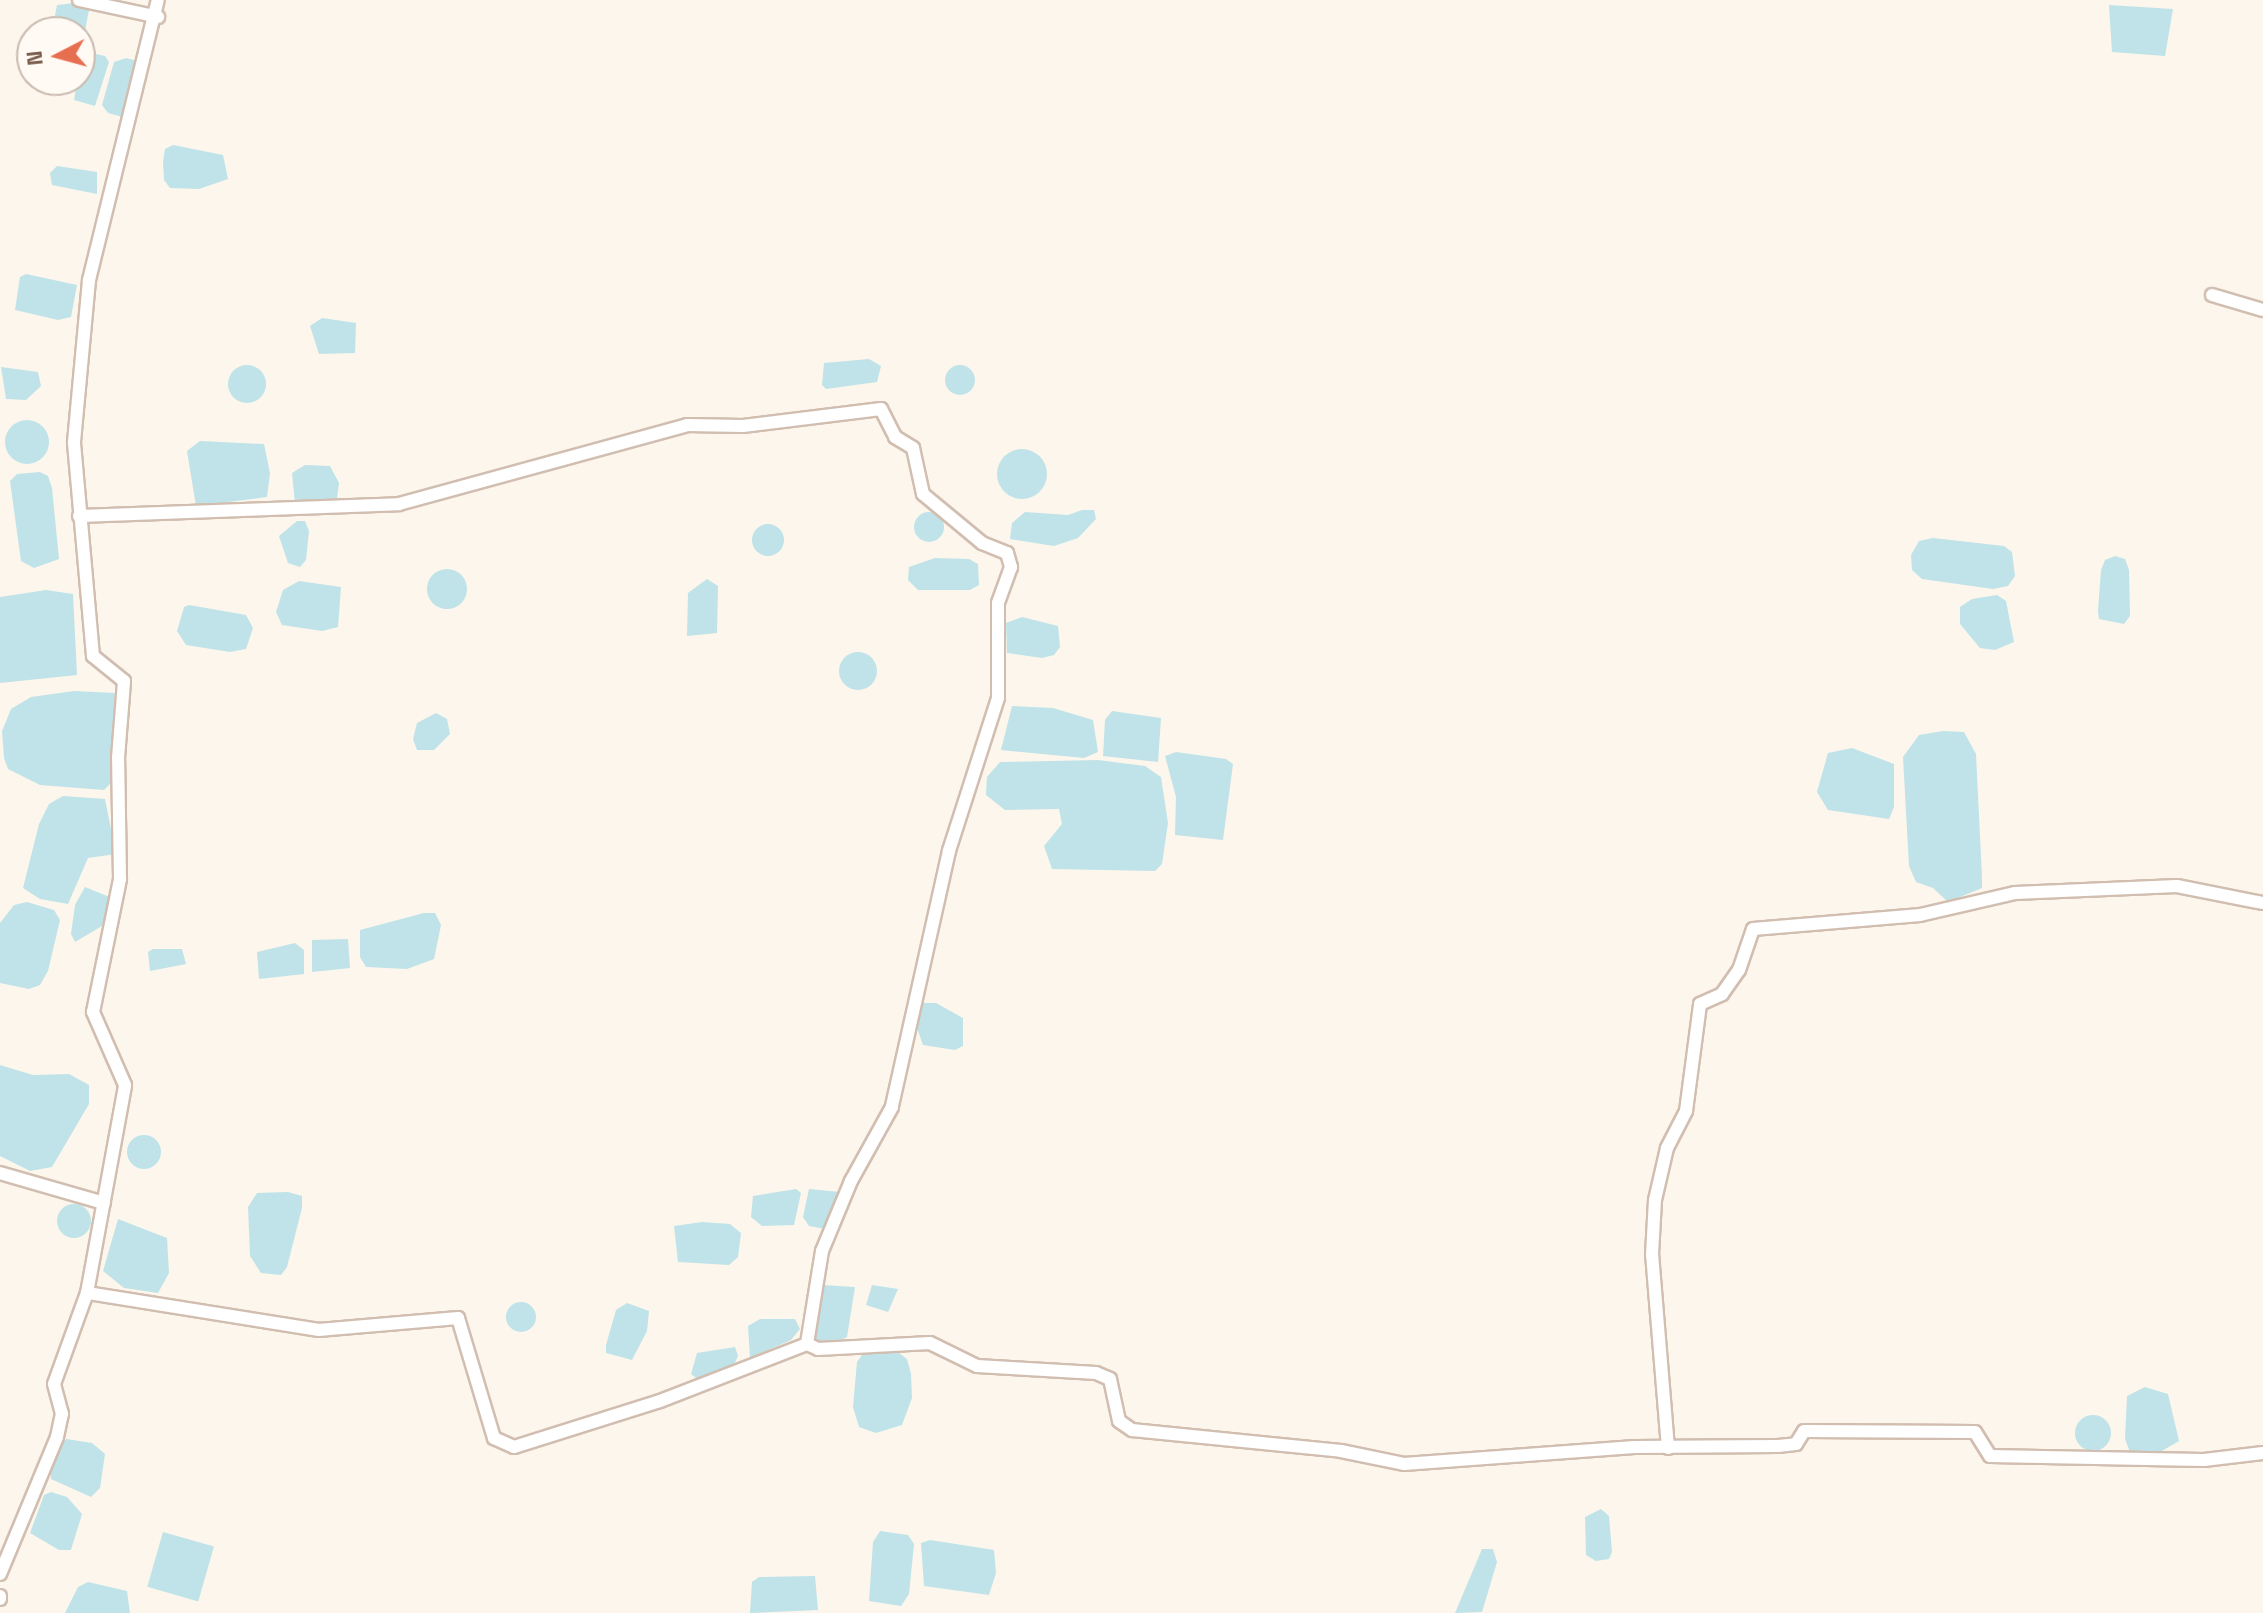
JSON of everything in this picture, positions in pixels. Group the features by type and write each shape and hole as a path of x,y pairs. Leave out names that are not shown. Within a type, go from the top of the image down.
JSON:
{"street":[{"path":"79,0 158,17"},
{"path":"0,1574 57,1437 62,1414 54,1384 87,1293 125,1085 93,1012 120,879 118,758 124,681 93,656 74,442 89,280 158,17 158,0"},
{"path":"2212,295 2263,310"},
{"path":"79,516 399,504 687,425 743,426 881,409 895,437 913,448 923,494 982,543 1007,553 1011,567 998,603 998,698 949,851 892,1107 851,1181 822,1251 807,1344"},
{"path":"1668,1448 1652,1255 1655,1200 1667,1148 1686,1111 1700,1004 1722,994 1739,970 1753,929 1920,915 2015,893 2177,886 2263,903"},
{"path":"0,1173 104,1203"},
{"path":"87,1293 319,1330 458,1318 494,1438 514,1447 660,1401 807,1344 818,1349 930,1343 977,1366 1096,1373 1110,1379 1119,1421 1132,1430 1341,1451 1404,1464 1668,1448 1778,1446 1796,1444 1804,1431 1975,1432 1990,1456 2204,1460 2263,1453"}],"water":[{"path":"74,3 89,10 88,16 55,16 57,5"},
{"path":"2109,5 2173,9 2165,56 2112,52"},
{"path":"96,54 105,56 109,62 95,106 74,100 75,96 96,96"},
{"path":"126,58 141,62 126,118 108,113 102,105 114,62"},
{"path":"173,145 223,155 228,179 199,189 170,188 164,180 163,162 165,149"},
{"path":"57,166 97,172 97,194 52,185 50,173"},
{"path":"26,274 77,285 71,317 58,320 15,310 20,277"},
{"path":"322,318 356,323 355,353 319,354 310,326"},
{"path":"869,359 881,366 877,382 826,389 822,385 824,363"},
{"path":"247,365 260,371 266,384 260,397 247,403 234,397 228,384 234,371"},
{"path":"960,365 971,369 975,380 971,391 960,395 949,391 945,380 949,369"},
{"path":"1,367 38,372 41,386 26,400 6,399"},
{"path":"27,420 42,427 49,442 42,457 27,464 12,457 5,442 12,427"},
{"path":"200,441 264,444 270,473 267,497 196,506 187,451"},
{"path":"1022,449 1040,456 1047,474 1040,492 1022,499 1004,492 997,474 1004,456"},
{"path":"305,465 330,466 339,483 337,498 295,504 292,473"},
{"path":"40,472 48,476 52,488 59,559 34,568 21,561 10,481 17,474"},
{"path":"1094,510 1096,519 1078,538 1054,546 1010,539 1012,523 1025,512 1068,515"},
{"path":"929,512 940,516 944,527 940,538 929,542 918,538 914,527 918,516"},
{"path":"297,521 305,521 309,531 306,560 300,567 288,563 279,536"},
{"path":"768,524 779,529 784,540 779,551 768,556 757,551 752,540 757,529"},
{"path":"1933,538 2004,546 2012,552 2015,576 2008,586 1993,589 1922,579 1912,570 1911,555 1919,541"},
{"path":"2115,556 2125,559 2129,570 2130,616 2124,624 2099,619 2101,570 2105,560"},
{"path":"935,558 969,559 978,564 979,585 970,590 918,590 908,580 909,567"},
{"path":"447,569 461,575 467,589 461,603 447,609 433,603 427,589 433,575"},
{"path":"707,579 718,586 717,633 687,636 688,593"},
{"path":"299,581 341,587 338,627 322,631 282,625 276,612 283,590"},
{"path":"46,590 73,594 77,675 0,683 0,597"},
{"path":"1997,595 2006,601 2014,642 1995,650 1980,648 1960,624 1960,607 1972,599"},
{"path":"189,605 246,615 253,628 246,649 230,652 186,645 177,631 184,607"},
{"path":"1022,617 1058,626 1060,647 1054,655 1042,658 1007,653 1006,623"},
{"path":"858,652 871,658 877,671 871,684 858,690 845,684 839,671 845,658"},
{"path":"74,691 115,693 110,784 104,790 40,785 8,769 4,758 2,731 11,709 31,697"},
{"path":"1012,706 1053,708 1093,720 1098,752 1084,758 1001,750"},
{"path":"1112,711 1161,718 1158,762 1103,756 1105,720"},
{"path":"436,713 447,719 450,734 434,750 417,750 413,739 417,723"},
{"path":"1964,732 1976,754 1982,877 1982,888 1948,902 1933,888 1916,882 1909,866 1903,757 1919,735"},
{"path":"1852,748 1894,764 1894,807 1889,819 1828,810 1817,792 1828,753"},
{"path":"1176,752 1226,759 1233,764 1223,840 1175,835 1176,797 1165,756"},
{"path":"1098,760 1145,766 1161,777 1168,823 1162,864 1155,871 1052,869 1044,846 1062,824 1059,809 1005,810 986,795 987,777 1000,762"},
{"path":"63,796 105,799 116,854 88,858 68,904 40,899 23,888 39,824 49,804"},
{"path":"85,887 112,898 107,923 75,942 71,934 75,905"},
{"path":"27,902 54,910 60,920 48,971 40,985 29,989 0,983 0,923 14,905"},
{"path":"424,913 435,913 441,925 434,959 407,969 366,967 360,957 360,930"},
{"path":"348,939 350,968 312,972 312,940"},
{"path":"295,943 304,950 304,974 259,979 257,952"},
{"path":"153,949 182,949 186,964 150,971 148,952"},
{"path":"922,1003 936,1003 963,1018 963,1046 955,1050 923,1045 915,1022"},
{"path":"0,1065 33,1075 69,1074 89,1085 89,1104 52,1167 30,1171 0,1156"},
{"path":"144,1135 156,1140 161,1152 156,1164 144,1169 132,1164 127,1152 132,1140"},
{"path":"796,1189 801,1193 794,1225 762,1226 751,1217 753,1196"},
{"path":"809,1189 840,1192 825,1229 809,1226 803,1217"},
{"path":"288,1192 302,1196 302,1208 287,1267 281,1275 261,1273 250,1256 248,1207 257,1193"},
{"path":"74,1204 86,1209 91,1221 86,1233 74,1238 62,1233 57,1221 62,1209"},
{"path":"118,1219 167,1238 169,1273 158,1293 124,1288 103,1271"},
{"path":"702,1222 730,1224 741,1233 738,1257 729,1265 678,1262 674,1226"},
{"path":"822,1285 855,1287 847,1337 822,1344 814,1336"},
{"path":"872,1285 898,1289 888,1312 866,1305"},
{"path":"521,1302 532,1306 536,1317 532,1328 521,1332 510,1328 506,1317 510,1306"},
{"path":"627,1303 649,1311 647,1331 632,1360 606,1353 616,1310"},
{"path":"760,1319 795,1319 800,1329 791,1340 750,1358 748,1326"},
{"path":"735,1347 738,1356 733,1367 699,1380 691,1374 697,1353"},
{"path":"895,1350 907,1359 912,1398 902,1425 876,1433 859,1427 853,1407 857,1362 864,1352"},
{"path":"2145,1387 2168,1394 2179,1441 2155,1455 2131,1455 2125,1439 2127,1396"},
{"path":"2093,1415 2106,1420 2111,1433 2106,1446 2093,1451 2080,1446 2075,1433 2080,1420"},
{"path":"66,1439 92,1443 105,1454 100,1488 91,1497 51,1479 50,1467"},
{"path":"51,1492 67,1497 82,1514 71,1550 59,1550 30,1533 44,1495"},
{"path":"1601,1509 1609,1516 1612,1552 1609,1559 1596,1561 1586,1555 1585,1517"},
{"path":"880,1531 908,1535 914,1544 909,1594 901,1606 869,1601 873,1542"},
{"path":"163,1532 214,1547 198,1601 147,1587"},
{"path":"930,1540 994,1550 996,1573 989,1595 924,1586 921,1543"},
{"path":"1482,1549 1493,1549 1497,1562 1482,1612 1455,1613"},
{"path":"815,1576 818,1610 750,1613 752,1582 759,1577"},
{"path":"88,1582 127,1591 130,1613 65,1613 78,1587"}]}
